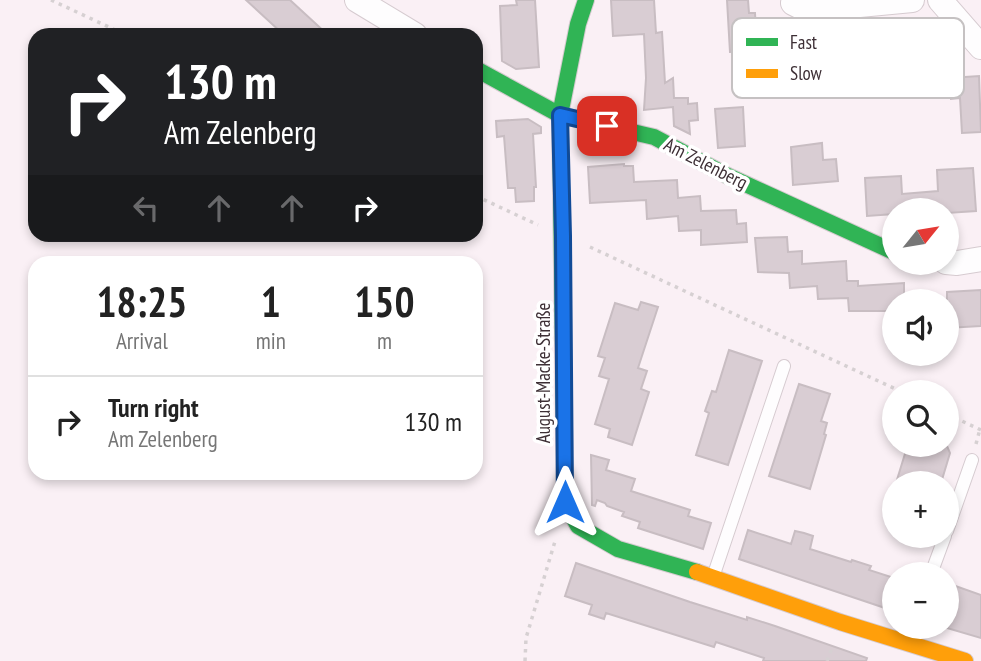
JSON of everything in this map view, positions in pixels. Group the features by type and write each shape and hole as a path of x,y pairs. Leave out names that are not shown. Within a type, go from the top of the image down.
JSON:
{"street":[{"path":"357,0 403,28"},
{"name":"August-Macke-Straße","path":"565,502 560,115 578,24 586,0"},
{"path":"793,3 807,10 912,0"},
{"path":"940,0 956,18"},
{"path":"964,28 981,47"},
{"name":"Am Zelenberg","path":"483,73 560,115 654,137 728,176 882,247"},
{"path":"959,263 981,259"},
{"path":"565,502 578,526 618,549 713,577 840,622 965,661"}],"lane":[{"path":"713,577 784,366"},
{"path":"959,496 972,460"},
{"path":"907,643 908,639"}],"path":[{"path":"51,0 112,28"},
{"path":"483,199 882,383"},
{"path":"959,420 981,430"},
{"path":"525,661 526,638 540,598 565,502"}],"building":[{"path":"246,0 290,0 320,28 276,28"},
{"path":"516,0 535,0 539,67 516,69 502,61 500,6 517,5"},
{"path":"611,0 654,0 656,33 662,32 665,83 673,78 674,98 688,98 688,104 697,103 698,120 689,121 690,134 674,126 673,107 644,110 644,34 613,36"},
{"path":"727,0 748,0 749,13 755,13 755,18 732,18 730,52"},
{"path":"979,76 981,132 962,133 960,98 964,98 964,77"},
{"path":"743,107 745,146 718,148 715,109"},
{"path":"528,119 541,127 541,133 533,134 536,187 534,201 516,202 515,188 508,188 504,136 497,137 496,121"},
{"path":"822,143 823,160 836,159 838,181 793,185 791,147"},
{"path":"624,164 633,166 634,182 677,180 678,198 700,196 701,211 736,210 737,224 746,223 747,242 701,245 701,230 679,231 678,216 647,219 646,200 590,203 588,167"},
{"path":"973,168 976,211 959,212 959,198 882,198 882,215 867,216 865,178 901,176 902,194 938,191 937,170"},
{"path":"787,237 788,252 802,251 802,264 846,261 847,281 858,281 858,286 904,283 904,289 882,289 882,311 849,311 848,298 818,299 817,286 790,288 789,273 758,272 755,238"},
{"path":"981,290 981,326 959,327 959,291"},
{"path":"641,302 658,307 638,368 647,371 641,389 649,392 632,445 608,437 610,429 595,424 609,379 599,376 605,358 598,356 615,303 638,310"},
{"path":"729,350 762,361 728,465 696,455 709,413 705,411 712,391 716,392"},
{"path":"799,384 830,394 821,421 827,423 826,435 810,489 769,476"},
{"path":"591,455 609,460 606,470 635,479 631,491 690,510 688,516 711,523 703,549 638,528 640,522 622,516 624,512 605,503 597,500 595,506 592,505"},
{"path":"904,457 949,457 945,471 900,471"},
{"path":"748,530 791,544 795,531 813,536 810,549 871,566 869,570 882,574 882,607 739,559"},
{"path":"576,563 867,658 866,661 763,661 764,658 716,642 714,647 606,613 604,619 589,614 592,605 565,596"},
{"path":"959,587 981,595 981,638 959,632"}],"traffic: fast":[{"path":"586,0 578,24 560,115 565,502 578,526 618,549 697,572"},
{"path":"483,73 560,115 654,137 728,176 882,247"}],"traffic: slow":[{"path":"697,572 840,622 965,661"}],"route":[{"path":"565,502 560,115 607,126"}]}
